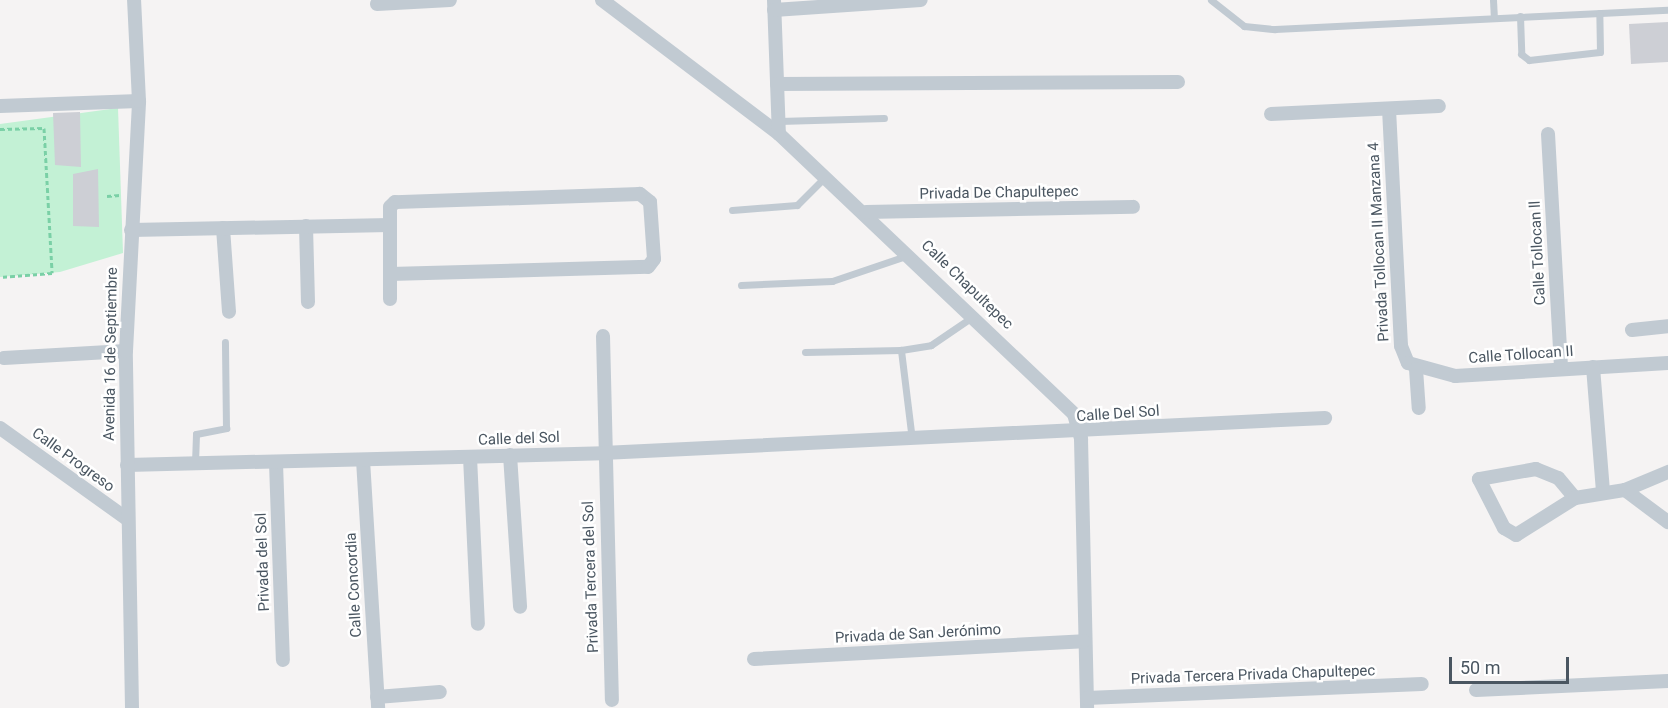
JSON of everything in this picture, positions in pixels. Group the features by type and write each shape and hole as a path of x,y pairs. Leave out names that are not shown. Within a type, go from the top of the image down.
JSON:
{"street":[{"name":"Avenida 16 de Septiembre","path":"132,708 127,519 126,351 139,101 134,0"},
{"path":"377,4 450,0"},
{"path":"779,127 774,5 921,0"},
{"name":"Calle Chapultepec","path":"608,2 779,127 826,176 912,254 1062,400 1080,433 1087,703"},
{"path":"777,84 1178,82"},
{"path":"0,106 139,101"},
{"path":"1271,114 1438,106"},
{"name":"Privada Tollocan II Manzana 4","path":"1389,109 1401,346 1416,369"},
{"name":"Calle Tollocan ll","path":"1548,134 1561,369"},
{"path":"390,274 648,267 654,259 650,202 640,194 398,201 390,207 390,225 390,274 390,299"},
{"name":"Privada De Chapultepec","path":"866,212 1133,207"},
{"path":"131,230 390,225"},
{"path":"306,226 308,302"},
{"path":"223,228 230,312"},
{"path":"1632,330 1668,326"},
{"name":"Privada Tercera del Sol","path":"603,336 603,453 612,700"},
{"path":"4,358 126,351"},
{"name":"Calle Tollocan II","path":"1416,369 1455,376 1668,363"},
{"path":"1593,367 1603,492"},
{"path":"1416,369 1419,408"},
{"name":"Calle Del Sol","path":"912,441 1325,418"},
{"name":"Calle Progreso","path":"0,428 127,519"},
{"name":"Calle del Sol","path":"127,465 276,463 912,441"},
{"path":"510,455 520,607"},
{"path":"470,457 478,624"},
{"name":"Calle Concordia","path":"363,460 377,702"},
{"name":"Privada del Sol","path":"276,463 283,660"},
{"path":"1575,498 1558,478 1536,469 1484,474 1479,479 1511,534 1526,532 1575,498 1625,489 1668,472"},
{"path":"1625,489 1668,522"},
{"name":"Privada de San Jerónimo","path":"754,659 1084,641"},
{"path":"1476,690 1668,681"},
{"name":"Privada Tercera Privada Chapultepec","path":"1087,703 1422,684"},
{"path":"377,702 440,692"}],"lane":[{"path":"1211,0 1233,21 1257,29 1668,10"},
{"path":"1493,0 1494,17"},
{"path":"1520,16 1521,54 1529,60 1597,54 1599,14"},
{"path":"779,127 884,117"},
{"path":"732,210 796,205 826,176"},
{"path":"741,285 831,281 912,254"},
{"path":"805,352 901,350 931,345 974,316"},
{"path":"195,463 196,434 226,428 225,342"},
{"path":"901,350 912,441"}],"path":[{"path":"0,129 44,128 52,273 0,277"}],"green space":[{"path":"118,108 123,253 60,272 0,277 0,124"}],"building":[{"path":"1668,22 1668,62 1631,64 1629,24"},
{"path":"80,112 81,167 55,165 53,113"},
{"path":"98,169 99,227 73,226 73,174"}]}
